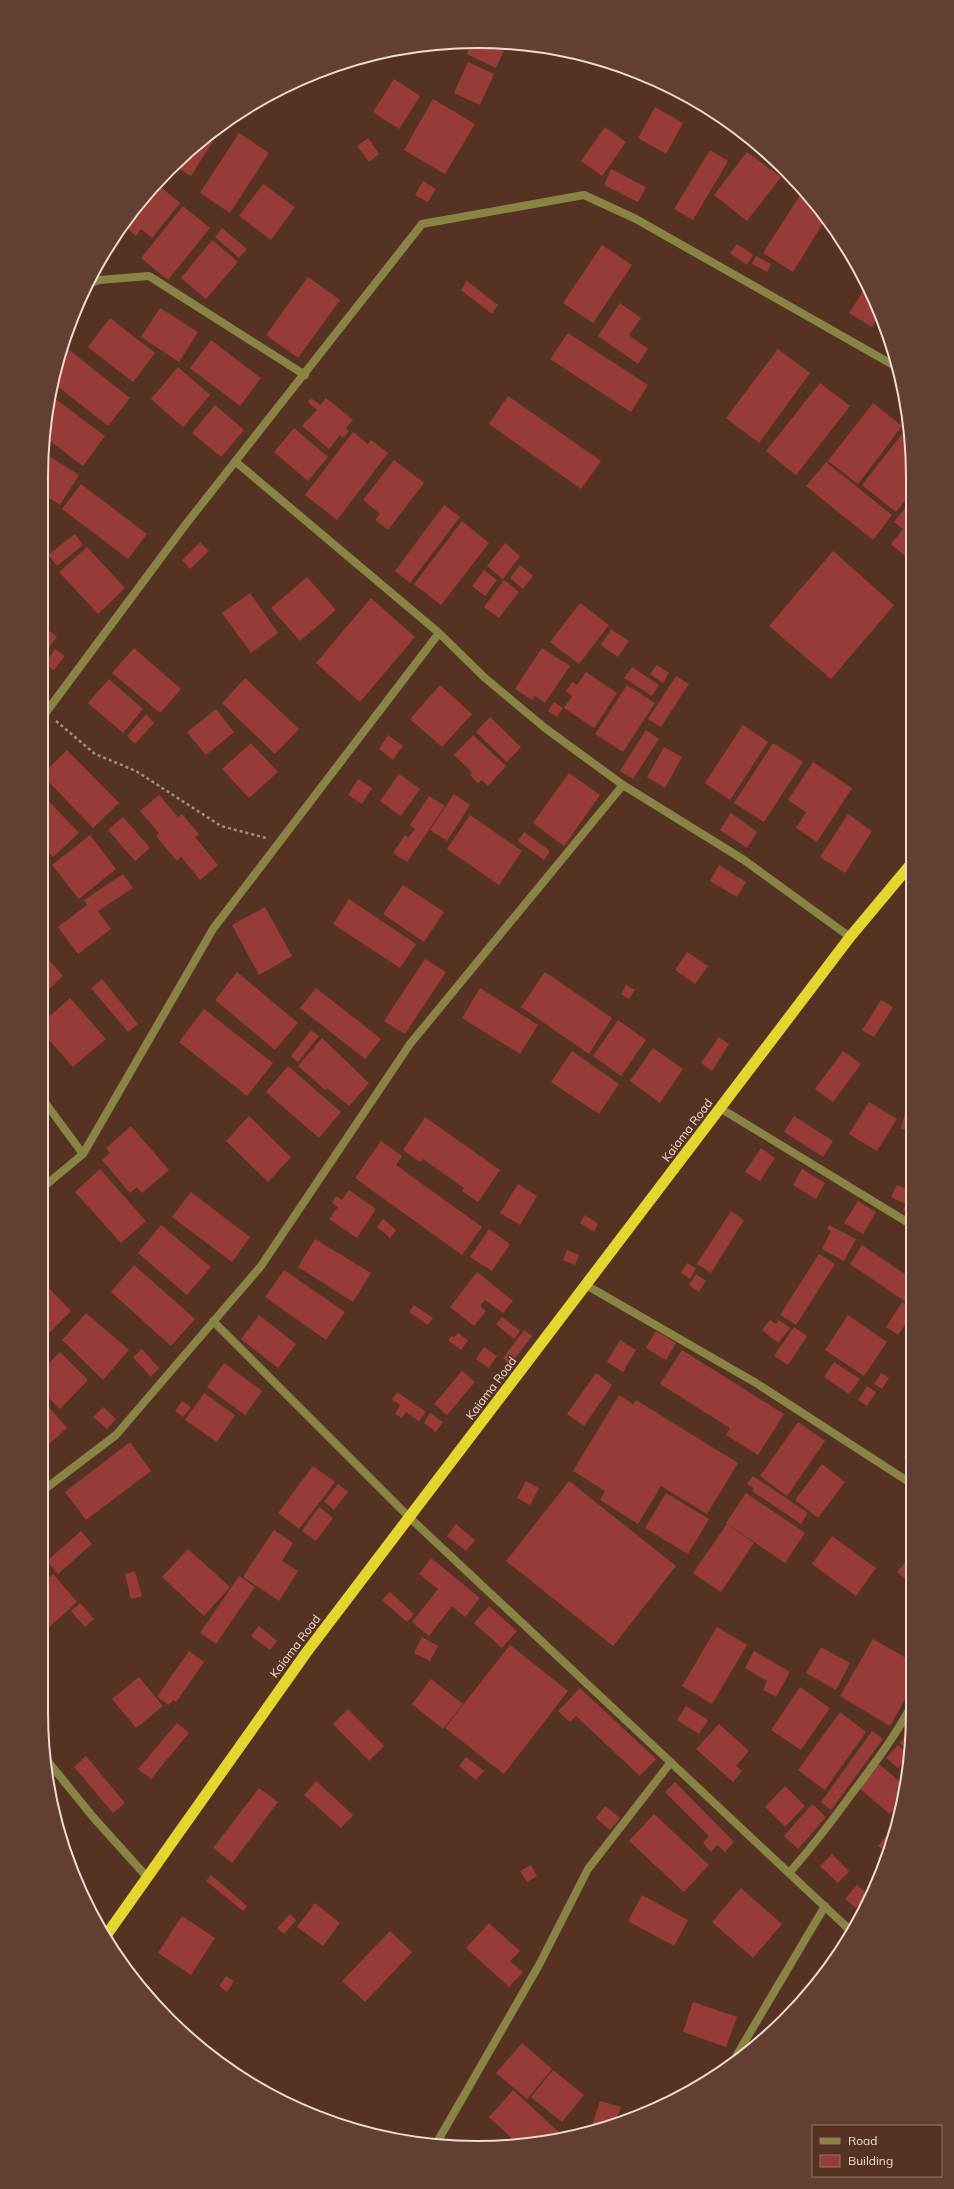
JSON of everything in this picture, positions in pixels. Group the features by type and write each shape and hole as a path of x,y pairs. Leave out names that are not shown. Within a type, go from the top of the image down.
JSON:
{"highway":[{"name":"Kaiama Road","path":"109,1932 306,1653 850,937 906,869"}],"street":[{"path":"48,711 186,524 305,375 422,224 584,195 636,219 890,363"},
{"path":"95,282 149,276 305,375"},
{"path":"236,462 439,633 486,678 545,728 622,785 744,860 850,937"},
{"path":"48,1183 83,1154 213,929 439,633"},
{"path":"48,1487 116,1435 261,1266 410,1044 622,785"},
{"path":"48,1106 83,1154"},
{"path":"720,1108 906,1221"},
{"path":"586,1285 756,1383 906,1480"},
{"path":"213,1321 410,1518 848,1928"},
{"path":"789,1872 829,1826 880,1756 906,1716"},
{"path":"439,2139 539,1965 588,1869 671,1762"},
{"path":"52,1766 93,1817 146,1877"},
{"path":"739,2051 825,1906"}],"path":[{"path":"48,719 95,754 136,771 220,826 280,842"}],"building":[{"path":"470,48 505,49 496,68 467,54"},
{"path":"468,62 494,74 480,105 454,93"},
{"path":"394,79 420,96 399,129 373,112"},
{"path":"433,99 475,124 445,174 404,150"},
{"path":"655,107 683,123 666,154 638,138"},
{"path":"605,127 626,142 602,176 581,161"},
{"path":"239,133 269,153 230,213 200,193"},
{"path":"216,137 191,176 179,169 194,154"},
{"path":"368,138 379,154 369,162 357,146"},
{"path":"710,150 728,161 693,220 674,209"},
{"path":"747,152 781,177 747,221 714,195"},
{"path":"611,169 646,187 638,202 604,185"},
{"path":"423,181 436,189 428,202 415,195"},
{"path":"263,184 295,207 271,240 239,216"},
{"path":"161,187 180,203 152,238 141,229 136,236 128,229"},
{"path":"800,195 823,224 793,272 763,253"},
{"path":"183,206 210,228 168,280 141,258"},
{"path":"222,228 247,249 239,258 215,237"},
{"path":"212,240 238,262 206,299 181,278"},
{"path":"737,244 753,255 747,265 730,253"},
{"path":"602,245 632,265 593,323 563,303"},
{"path":"756,256 771,264 767,272 752,264"},
{"path":"308,277 340,300 298,358 266,335"},
{"path":"467,281 498,305 492,314 461,290"},
{"path":"863,290 876,321 872,327 849,313"},
{"path":"620,303 641,318 629,335 648,349 638,364 598,336"},
{"path":"160,308 198,332 179,362 141,337"},
{"path":"110,318 155,353 133,382 88,347"},
{"path":"568,333 648,385 631,412 550,359"},
{"path":"211,340 261,378 240,406 190,368"},
{"path":"778,349 810,373 759,443 726,418"},
{"path":"69,350 130,398 108,426 58,386"},
{"path":"178,367 210,395 183,427 151,399"},
{"path":"820,383 850,406 796,475 766,451"},
{"path":"508,396 601,461 581,489 489,424"},
{"path":"311,398 320,405 326,398 353,420 346,428 349,431 343,438 340,435 329,449 302,426 317,410 308,402"},
{"path":"55,399 105,436 83,466 50,441"},
{"path":"873,403 902,426 858,484 828,461"},
{"path":"215,405 244,430 221,457 192,433"},
{"path":"294,428 328,457 308,481 274,452"},
{"path":"353,432 368,444 371,440 388,453 337,520 305,495"},
{"path":"903,432 906,500 896,512 862,485"},
{"path":"49,456 79,475 60,505 48,497"},
{"path":"394,460 424,483 388,530 375,520 380,514 363,500"},
{"path":"826,462 892,515 873,540 806,486"},
{"path":"81,484 147,534 128,559 62,509"},
{"path":"444,505 460,517 410,583 395,571"},
{"path":"906,507 906,557 891,544 903,529 894,522"},
{"path":"462,521 489,543 441,605 414,584"},
{"path":"75,534 83,545 57,566 48,555"},
{"path":"200,542 209,551 190,569 182,560"},
{"path":"505,543 520,556 503,579 487,566"},
{"path":"87,547 125,588 98,614 59,572"},
{"path":"833,551 894,605 831,679 769,626"},
{"path":"520,565 533,576 523,589 510,578"},
{"path":"484,570 497,580 485,596 472,586"},
{"path":"307,577 336,610 300,641 271,608"},
{"path":"504,580 519,592 499,618 484,607"},
{"path":"250,593 278,633 251,653 222,613"},
{"path":"371,598 415,637 360,702 316,663"},
{"path":"580,603 609,625 579,664 550,642"},
{"path":"611,629 629,641 618,657 601,645"},
{"path":"48,630 57,637 48,648"},
{"path":"134,648 181,689 160,713 112,673"},
{"path":"542,648 570,666 545,703 535,696 532,700 515,689"},
{"path":"55,649 65,656 54,670 48,666 48,660"},
{"path":"657,665 669,673 663,683 650,674"},
{"path":"632,667 659,685 652,696 624,678"},
{"path":"586,672 617,693 594,728 564,708 572,696 566,691 572,682 577,685"},
{"path":"676,676 689,684 661,727 648,719"},
{"path":"245,678 299,729 275,754 222,703"},
{"path":"109,679 143,709 123,733 88,703"},
{"path":"440,685 472,714 442,747 410,719"},
{"path":"627,685 655,703 623,752 595,734"},
{"path":"554,702 563,708 557,717 548,711"},
{"path":"216,709 234,732 206,755 187,732"},
{"path":"146,714 154,723 135,744 127,736"},
{"path":"490,717 521,747 507,762 476,732"},
{"path":"743,725 768,742 730,800 705,783"},
{"path":"646,730 659,739 633,779 620,771"},
{"path":"388,735 403,746 393,760 379,749"},
{"path":"473,735 506,766 488,786 482,780 478,783 470,775 472,772 454,755"},
{"path":"251,743 278,772 249,798 222,769"},
{"path":"773,743 803,762 764,822 734,803"},
{"path":"664,747 682,757 665,788 647,777"},
{"path":"67,750 119,803 93,828 48,781 48,769"},
{"path":"813,762 852,788 817,842 796,828 806,812 788,800"},
{"path":"569,773 600,795 564,846 533,823"},
{"path":"399,774 420,789 401,816 380,801"},
{"path":"358,779 372,788 362,804 348,795"},
{"path":"454,794 470,805 447,841 430,830"},
{"path":"159,795 178,817 182,814 199,834 195,837 218,865 200,880 181,857 177,861 156,836 159,833 140,811"},
{"path":"429,796 445,806 407,862 393,853 405,835 408,838 415,829 410,825"},
{"path":"48,800 79,833 53,857 48,852"},
{"path":"731,813 757,832 747,848 720,830"},
{"path":"848,814 872,831 845,873 820,857"},
{"path":"470,815 522,851 499,885 447,849"},
{"path":"123,817 150,848 135,861 108,830"},
{"path":"524,832 550,851 544,860 518,841"},
{"path":"90,835 116,869 79,899 52,865"},
{"path":"719,865 746,882 737,897 710,881"},
{"path":"123,874 133,888 98,911 111,929 78,954 58,927 87,905 84,900"},
{"path":"403,885 444,912 424,942 383,914"},
{"path":"349,899 416,944 400,968 333,924"},
{"path":"265,907 292,956 259,975 232,925"},
{"path":"687,952 708,966 695,984 675,970"},
{"path":"48,959 63,976 48,990"},
{"path":"425,959 446,972 405,1034 384,1021"},
{"path":"237,972 298,1023 275,1050 215,1000"},
{"path":"545,972 612,1018 589,1054 521,1007"},
{"path":"102,979 138,1024 128,1032 91,988"},
{"path":"626,985 635,990 629,999 621,994"},
{"path":"316,988 381,1039 365,1059 300,1008"},
{"path":"480,988 538,1025 520,1054 462,1018"},
{"path":"70,998 106,1039 73,1067 48,1039 48,1018"},
{"path":"881,1000 893,1007 874,1037 862,1030"},
{"path":"204,1009 273,1063 247,1096 179,1042"},
{"path":"618,1020 646,1040 621,1076 593,1056"},
{"path":"311,1030 319,1036 298,1062 291,1056"},
{"path":"719,1037 729,1044 712,1071 701,1063"},
{"path":"322,1038 369,1083 349,1106 327,1088 325,1090 298,1066"},
{"path":"653,1048 683,1069 660,1103 630,1081"},
{"path":"572,1051 619,1084 599,1114 551,1082"},
{"path":"843,1051 861,1064 833,1102 815,1089"},
{"path":"288,1066 341,1112 319,1138 266,1092"},
{"path":"869,1102 897,1119 877,1151 849,1134"},
{"path":"906,1109 906,1130 901,1129"},
{"path":"249,1116 291,1157 268,1182 226,1141"},
{"path":"794,1116 833,1141 823,1157 784,1132"},
{"path":"425,1117 500,1170 478,1202 462,1191 464,1188 423,1159 420,1162 403,1150"},
{"path":"131,1126 169,1170 142,1193 137,1187 130,1193 102,1160 110,1153 106,1148"},
{"path":"381,1141 402,1156 396,1165 482,1227 462,1255 355,1178"},
{"path":"761,1148 775,1158 760,1181 745,1172"},
{"path":"100,1169 146,1221 121,1243 75,1192"},
{"path":"802,1169 825,1183 816,1199 793,1185"},
{"path":"518,1184 537,1196 520,1225 500,1213"},
{"path":"897,1185 906,1189 906,1204 891,1197"},
{"path":"349,1190 376,1209 357,1238 329,1219 338,1207 332,1203 336,1196 342,1200"},
{"path":"191,1192 250,1237 232,1262 172,1217"},
{"path":"858,1201 876,1212 863,1234 844,1223"},
{"path":"906,1204 906,1212 903,1211"},
{"path":"731,1211 744,1220 711,1273 697,1264"},
{"path":"585,1215 598,1224 594,1232 580,1223"},
{"path":"383,1219 396,1230 390,1238 377,1227"},
{"path":"161,1225 211,1267 187,1295 138,1253"},
{"path":"829,1225 856,1239 844,1261 822,1249 831,1231 827,1229"},
{"path":"489,1229 510,1244 492,1271 470,1257"},
{"path":"315,1239 371,1273 353,1302 298,1267"},
{"path":"862,1245 906,1275 906,1302 850,1264"},
{"path":"567,1250 579,1255 575,1265 563,1260"},
{"path":"819,1254 835,1264 796,1325 780,1315"},
{"path":"687,1263 696,1268 690,1279 681,1273"},
{"path":"134,1265 195,1319 171,1346 111,1292"},
{"path":"284,1270 345,1312 326,1340 265,1297"},
{"path":"477,1272 513,1301 503,1313 485,1300 480,1306 486,1311 474,1326 450,1307"},
{"path":"696,1274 706,1281 699,1292 689,1285"},
{"path":"48,1287 71,1311 48,1334"},
{"path":"902,1302 906,1305 906,1324 898,1335 886,1327"},
{"path":"414,1305 433,1318 428,1325 409,1312"},
{"path":"86,1313 129,1350 103,1380 62,1340"},
{"path":"259,1315 296,1344 278,1368 241,1339"},
{"path":"848,1315 887,1342 864,1376 825,1350"},
{"path":"502,1317 520,1331 514,1339 496,1324"},
{"path":"770,1320 776,1324 779,1320 790,1328 778,1343 762,1330"},
{"path":"794,1327 807,1336 788,1365 774,1356"},
{"path":"524,1330 532,1336 510,1365 503,1358"},
{"path":"656,1331 676,1343 666,1360 646,1348"},
{"path":"458,1333 468,1340 461,1350 448,1340 452,1336 454,1338"},
{"path":"620,1340 636,1350 623,1372 607,1362"},
{"path":"484,1347 497,1356 489,1368 476,1359"},
{"path":"142,1349 159,1368 151,1377 133,1357"},
{"path":"682,1350 784,1414 758,1455 726,1435 730,1428 660,1384"},
{"path":"60,1352 88,1380 60,1409 48,1397 48,1364"},
{"path":"834,1362 860,1379 849,1394 824,1377"},
{"path":"224,1363 262,1391 245,1415 207,1387"},
{"path":"462,1371 475,1382 447,1415 434,1404"},
{"path":"596,1373 612,1385 584,1426 567,1414"},
{"path":"881,1373 889,1378 882,1389 874,1384"},
{"path":"867,1386 876,1392 867,1406 858,1400"},
{"path":"397,1392 426,1412 419,1421 406,1412 402,1418 395,1414 400,1405 392,1400"},
{"path":"204,1393 235,1415 217,1442 185,1420"},
{"path":"619,1395 633,1404 636,1400 738,1463 707,1514 661,1486 638,1524 600,1500 605,1491 573,1471"},
{"path":"182,1401 191,1407 183,1417 175,1411"},
{"path":"48,1406 67,1428 48,1445"},
{"path":"103,1407 116,1419 107,1429 93,1417"},
{"path":"430,1413 443,1422 436,1432 424,1423"},
{"path":"798,1422 825,1441 787,1496 760,1476"},
{"path":"130,1442 151,1471 86,1520 65,1492"},
{"path":"822,1464 845,1482 818,1518 795,1500"},
{"path":"313,1466 335,1482 299,1529 278,1513"},
{"path":"753,1476 808,1513 801,1524 752,1491 754,1488 747,1484"},
{"path":"526,1481 539,1488 530,1505 517,1498"},
{"path":"569,1481 676,1566 613,1646 506,1561"},
{"path":"338,1484 348,1492 334,1510 324,1502"},
{"path":"666,1493 709,1519 688,1554 645,1528"},
{"path":"746,1493 805,1533 785,1563 726,1523"},
{"path":"319,1507 333,1518 316,1541 302,1531"},
{"path":"456,1524 475,1540 466,1551 447,1536"},
{"path":"727,1524 754,1543 721,1592 693,1573"},
{"path":"274,1530 293,1543 282,1561 298,1571 279,1601 243,1577"},
{"path":"81,1531 92,1544 58,1574 48,1562 48,1560"},
{"path":"832,1536 876,1568 856,1596 812,1564"},
{"path":"188,1549 230,1587 204,1616 162,1577"},
{"path":"431,1558 480,1598 465,1617 452,1606 429,1636 412,1622 438,1589 419,1574"},
{"path":"906,1561 906,1579 897,1572"},
{"path":"135,1571 142,1596 131,1599 125,1574"},
{"path":"53,1574 77,1602 48,1628 48,1579"},
{"path":"239,1576 255,1587 216,1644 200,1633"},
{"path":"390,1592 414,1614 407,1622 382,1600"},
{"path":"80,1603 94,1619 85,1627 71,1611"},
{"path":"489,1606 517,1631 502,1648 474,1623"},
{"path":"259,1626 277,1641 270,1650 251,1636"},
{"path":"717,1627 747,1645 712,1704 682,1686"},
{"path":"422,1637 438,1646 430,1661 414,1653"},
{"path":"873,1639 906,1658 906,1697 890,1726 840,1696"},
{"path":"510,1645 568,1691 504,1774 445,1728"},
{"path":"821,1647 850,1663 836,1690 806,1673"},
{"path":"189,1651 204,1662 176,1702 173,1700 169,1705 157,1697"},
{"path":"754,1651 790,1672 776,1697 763,1690 767,1681 745,1668"},
{"path":"139,1677 163,1706 136,1728 112,1699"},
{"path":"431,1679 463,1704 443,1729 412,1704"},
{"path":"800,1687 830,1708 801,1750 771,1730"},
{"path":"580,1688 656,1759 640,1776 576,1716 570,1722 558,1711"},
{"path":"686,1706 708,1720 699,1734 677,1720"},
{"path":"348,1709 384,1746 369,1761 333,1724"},
{"path":"840,1712 866,1732 825,1790 798,1770"},
{"path":"177,1723 189,1733 151,1779 138,1769"},
{"path":"719,1724 749,1751 736,1766 742,1771 733,1782 696,1749"},
{"path":"872,1731 883,1739 831,1810 821,1802"},
{"path":"905,1734 904,1746 900,1744"},
{"path":"898,1745 904,1750 903,1763 898,1768 886,1758"},
{"path":"86,1756 125,1803 113,1813 74,1767"},
{"path":"466,1757 484,1771 476,1780 459,1766"},
{"path":"879,1764 900,1782 895,1808 890,1814 859,1788"},
{"path":"316,1781 353,1815 341,1828 304,1795"},
{"path":"675,1782 734,1842 725,1852 717,1845 711,1852 703,1843 709,1836 665,1792"},
{"path":"785,1786 805,1806 785,1827 765,1807"},
{"path":"259,1788 278,1802 232,1863 213,1848"},
{"path":"812,1804 826,1817 798,1849 784,1836"},
{"path":"605,1806 620,1818 610,1830 596,1818"},
{"path":"654,1814 709,1865 684,1892 629,1841"},
{"path":"888,1834 883,1850 878,1846"},
{"path":"832,1854 849,1871 838,1883 820,1866"},
{"path":"531,1865 537,1876 527,1882 520,1871"},
{"path":"211,1875 247,1906 243,1911 206,1881"},
{"path":"857,1885 866,1892 863,1900 856,1908 845,1899"},
{"path":"741,1888 782,1924 753,1958 712,1922"},
{"path":"642,1895 688,1920 674,1946 628,1921"},
{"path":"315,1903 340,1923 323,1946 297,1927"},
{"path":"290,1914 296,1920 284,1934 277,1928"},
{"path":"182,1916 215,1938 191,1975 158,1953"},
{"path":"489,1923 520,1951 510,1961 523,1972 509,1987 466,1948"},
{"path":"390,1931 412,1952 365,2002 342,1981"},
{"path":"226,1976 234,1981 227,1992 219,1986"},
{"path":"693,2002 737,2017 726,2047 683,2032"},
{"path":"522,2043 552,2069 527,2099 496,2073"},
{"path":"553,2070 584,2095 562,2122 531,2097"},
{"path":"513,2090 560,2133 513,2139 489,2117"},
{"path":"600,2101 621,2107 617,2117 592,2125"}]}
